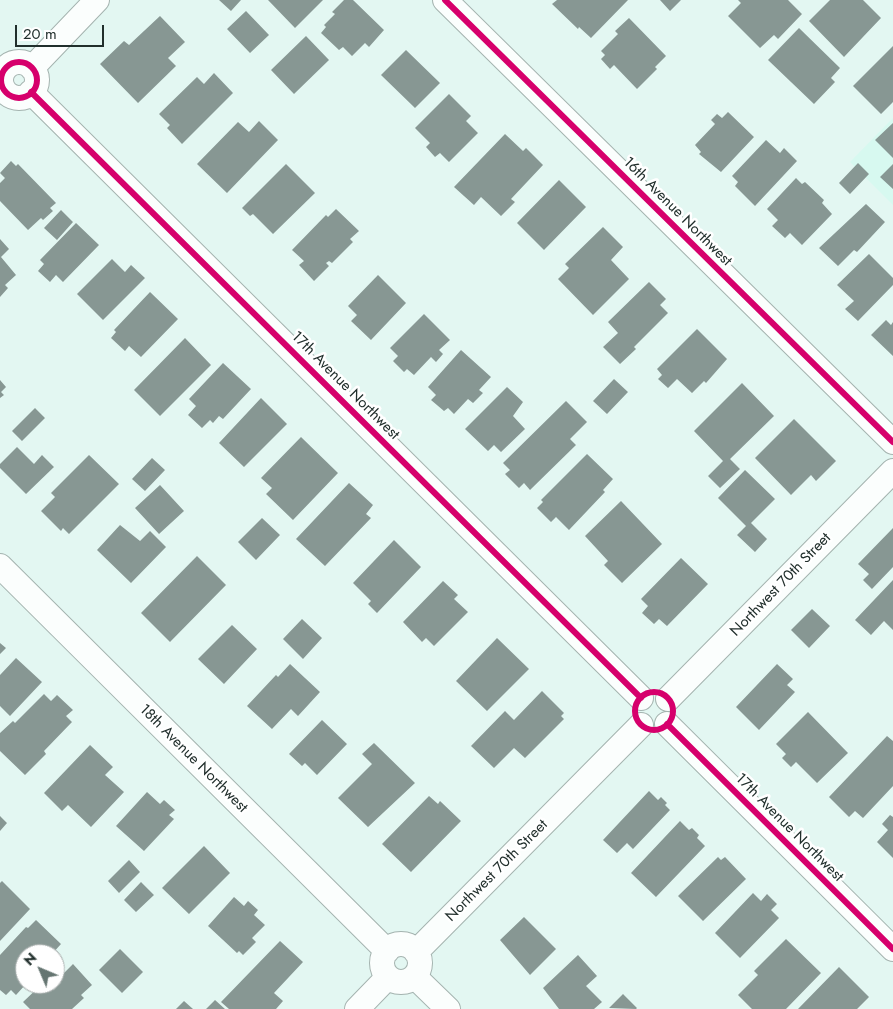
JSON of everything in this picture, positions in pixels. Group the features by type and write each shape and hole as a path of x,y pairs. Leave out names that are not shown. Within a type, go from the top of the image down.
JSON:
{"street":[{"path":"32,68 98,0"},
{"name":"16th Avenue Northwest","path":"445,0 893,444"},
{"path":"22,62 32,68 37,79 31,92 19,98 3,95 0,79 3,65 22,62"},
{"name":"17th Avenue Northwest","path":"31,92 641,698"},
{"path":"893,444 888,458 893,470"},
{"name":"Northwest 70th Street","path":"668,699 893,470"},
{"name":"18th Avenue Northwest","path":"0,566 387,951"},
{"path":"657,692 668,699 673,711 667,724 654,730 641,725 634,711 644,695 657,692"},
{"name":"17th Avenue Northwest","path":"667,724 893,949"},
{"name":"Northwest 70th Street","path":"416,952 641,725"},
{"path":"397,944 403,944 408,945 416,952 420,965 415,977 403,982 396,982 388,977 382,962 387,951 397,944"},
{"path":"357,1009 388,977"},
{"path":"415,977 448,1009"}],"shaded area":[{"path":"893,118 893,205 850,162"}],"building":[{"path":"219,0 241,0 231,11"},
{"path":"268,0 323,0 295,28"},
{"path":"344,0 353,0 384,30 369,47 365,43 352,56 343,47 339,50 321,33 326,27 324,25 335,14 332,12"},
{"path":"557,0 628,0 591,38 579,27 578,29 552,4"},
{"path":"660,0 681,0 670,11"},
{"path":"738,0 788,0 802,14 778,39 774,35 760,48 728,16 741,3"},
{"path":"830,0 863,0 881,18 844,57 809,21"},
{"path":"246,11 269,35 250,53 227,29"},
{"path":"160,16 185,42 168,58 176,66 138,103 100,64 124,41 129,45"},
{"path":"629,18 666,56 655,67 657,69 637,89 614,65 610,69 601,59 605,55 601,51 618,34 615,31"},
{"path":"799,28 840,68 831,78 835,82 814,104 768,60"},
{"path":"306,36 329,60 294,94 271,70"},
{"path":"893,46 893,102 881,114 853,86"},
{"path":"406,50 440,83 415,108 381,75"},
{"path":"214,73 233,93 182,144 167,128 170,125 159,114 197,77 204,84"},
{"path":"449,94 471,116 466,121 478,133 449,162 440,153 435,157 426,147 430,143 415,128"},
{"path":"728,112 754,137 721,172 699,154 701,152 695,145 715,124 711,120 717,114 722,118"},
{"path":"259,121 278,140 227,193 197,164 238,122 249,132"},
{"path":"893,123 893,158 875,140"},
{"path":"505,134 523,151 526,148 543,165 511,199 515,202 501,216 481,197 474,205 454,187"},
{"path":"766,140 780,153 784,148 797,161 755,206 735,186 738,182 732,176"},
{"path":"11,161 16,166 18,164 56,203 50,208 53,211 43,220 41,218 28,230 0,201 0,183 5,178 0,173"},
{"path":"858,163 869,174 850,194 839,183"},
{"path":"286,164 315,193 273,234 253,214 250,216 242,208"},
{"path":"893,164 893,189 880,177"},
{"path":"796,178 802,184 805,182 824,200 822,203 832,214 802,245 790,233 785,238 772,226 778,220 767,209"},
{"path":"559,180 586,207 544,250 517,223"},
{"path":"866,204 885,222 857,252 854,250 838,266 819,248"},
{"path":"336,209 359,231 350,239 353,242 332,263 329,261 326,263 329,266 314,281 299,265 304,261 292,250 326,215 328,217"},
{"path":"61,210 73,222 57,240 44,228"},
{"path":"76,223 99,245 63,282 56,275 50,282 38,271 44,264 40,260"},
{"path":"603,227 623,247 611,260 629,279 593,315 558,279 569,268 565,264"},
{"path":"0,239 9,249 1,257 16,275 5,285 8,288 0,297"},
{"path":"869,254 893,278 893,285 858,321 845,309 854,301 837,285"},
{"path":"112,259 125,272 131,265 145,278 103,320 77,294"},
{"path":"378,275 406,303 371,340 351,321 357,315 348,306"},
{"path":"649,282 666,299 660,305 668,313 620,364 603,347 618,333 608,322"},
{"path":"150,292 178,319 141,357 129,346 125,351 111,338 116,332 114,330"},
{"path":"424,314 450,340 439,350 443,354 436,362 431,357 414,375 407,369 404,372 393,361 398,356 390,348"},
{"path":"886,320 891,325 893,322 893,356 871,335"},
{"path":"697,329 727,359 706,383 704,381 692,393 677,379 668,388 658,379 662,375 657,369"},
{"path":"185,338 211,365 160,416 134,390"},
{"path":"461,350 491,377 479,390 483,393 473,403 468,399 454,414 448,408 444,411 431,400 436,395 428,387"},
{"path":"223,363 251,389 223,419 219,416 213,423 210,420 202,428 188,415 196,406 189,399"},
{"path":"614,379 628,392 607,414 593,401"},
{"path":"0,380 6,387 1,392 4,395 0,398"},
{"path":"742,383 774,416 730,459 740,469 720,488 708,476 723,461 694,431"},
{"path":"507,387 523,402 513,416 525,429 501,452 494,445 488,451 465,429"},
{"path":"261,398 287,424 244,467 219,443"},
{"path":"566,401 587,422 570,439 576,445 530,490 524,483 519,488 505,474 510,470 503,463"},
{"path":"35,408 45,418 22,441 12,431"},
{"path":"794,419 836,461 816,481 811,475 791,495 755,458"},
{"path":"301,437 338,473 293,520 266,494 272,488 261,478"},
{"path":"17,447 34,464 42,455 54,467 26,494 0,468 0,464"},
{"path":"587,454 613,479 603,490 605,492 569,530 556,517 551,522 537,508 543,502 541,500"},
{"path":"89,455 119,484 69,534 63,528 61,531 41,511 55,497 51,493"},
{"path":"152,458 165,470 145,491 132,479"},
{"path":"745,470 775,499 751,523 767,539 755,552 737,535 746,526 718,498"},
{"path":"349,483 373,505 366,514 371,518 325,566 296,539"},
{"path":"160,485 184,511 159,534 135,508"},
{"path":"621,501 662,544 622,583 604,565 608,561 585,536"},
{"path":"262,518 280,535 256,560 238,542"},
{"path":"120,525 140,541 150,531 166,547 131,583 97,550"},
{"path":"893,528 893,567 872,589 863,580 869,574 858,564"},
{"path":"394,540 421,567 377,613 368,604 371,601 353,583"},
{"path":"197,556 226,585 170,642 141,613"},
{"path":"681,558 708,584 667,626 659,619 654,624 642,613 648,606 641,599"},
{"path":"893,580 893,630 884,621 871,635 855,620"},
{"path":"443,581 458,595 454,599 468,612 434,646 426,638 422,642 403,622"},
{"path":"812,609 830,626 809,648 791,630"},
{"path":"302,619 322,638 303,659 283,639"},
{"path":"232,625 257,649 224,684 198,659"},
{"path":"497,638 529,669 487,711 456,681"},
{"path":"0,643 6,648 0,654"},
{"path":"16,658 42,682 10,716 0,706 0,675"},
{"path":"290,664 320,692 298,716 291,709 272,729 247,706 276,675 278,677"},
{"path":"777,664 793,679 787,685 795,692 759,730 736,707"},
{"path":"542,691 564,713 561,716 564,719 525,758 514,748 494,768 471,746 505,711 514,720"},
{"path":"44,694 51,701 57,695 73,710 66,716 72,722 44,751 46,754 25,775 0,751 0,733 13,721 15,723"},
{"path":"808,712 848,753 817,783 796,762 791,767 782,758 786,754 776,744"},
{"path":"322,720 347,744 317,775 305,763 302,766 289,754"},
{"path":"887,736 893,741 893,786 863,818 855,811 849,817 829,797"},
{"path":"374,743 415,783 368,827 338,798 372,764 362,754"},
{"path":"90,745 113,767 105,775 124,792 91,827 68,805 62,811 44,793"},
{"path":"649,791 658,800 661,797 667,803 665,805 670,810 633,849 627,843 617,853 603,840"},
{"path":"147,792 160,804 164,800 175,810 169,815 174,819 144,851 116,826"},
{"path":"429,796 438,804 440,801 461,821 411,872 382,844"},
{"path":"890,815 893,817 893,858 877,842 888,830 882,824"},
{"path":"0,816 7,823 0,831"},
{"path":"680,821 689,830 692,828 699,835 697,838 705,846 656,897 631,873"},
{"path":"204,846 230,873 189,914 162,888"},
{"path":"718,857 721,860 725,857 746,879 703,921 678,896"},
{"path":"129,860 140,872 119,893 108,881"},
{"path":"2,881 30,909 0,941 0,883"},
{"path":"141,882 154,895 136,912 124,900"},
{"path":"753,893 761,901 767,894 777,904 771,910 779,918 740,958 715,933"},
{"path":"234,897 244,906 248,901 258,910 254,915 265,925 252,938 256,942 243,955 239,951 237,953 208,926"},
{"path":"524,917 556,949 530,975 500,940"},
{"path":"36,920 61,944 15,944 15,994 11,990 6,995 0,990 0,955 26,927 28,928"},
{"path":"786,939 821,973 786,1009 752,1009 738,995 758,975 754,971"},
{"path":"280,941 303,962 274,993 283,1001 276,1009 229,1009 221,1002"},
{"path":"120,949 143,972 122,993 99,970"},
{"path":"578,955 597,976 586,986 602,1002 594,1009 559,1009 543,988"},
{"path":"73,964 92,985 81,995 84,998 72,1009 30,1009 23,1002 31,994 65,994 65,972"},
{"path":"839,967 869,997 857,1009 798,1009"},
{"path":"623,994 637,1008 636,1009 609,1008"},
{"path":"215,1000 225,1009 206,1009"},
{"path":"184,1001 193,1009 176,1009"}],"cycle path":[{"path":"445,0 893,442"},
{"path":"19,62 26,63 32,67 36,73 37,80 36,87 32,93 26,97 19,98 12,97 6,93 2,87 1,80 2,73 6,67 12,63 19,62"},
{"path":"31,92 641,698"},
{"path":"654,692 661,693 667,698 672,704 673,711 672,718 667,724 661,729 654,730 647,729 641,724 636,718 635,711 636,704 641,698 647,693 654,692"},
{"path":"667,724 893,949"}]}
